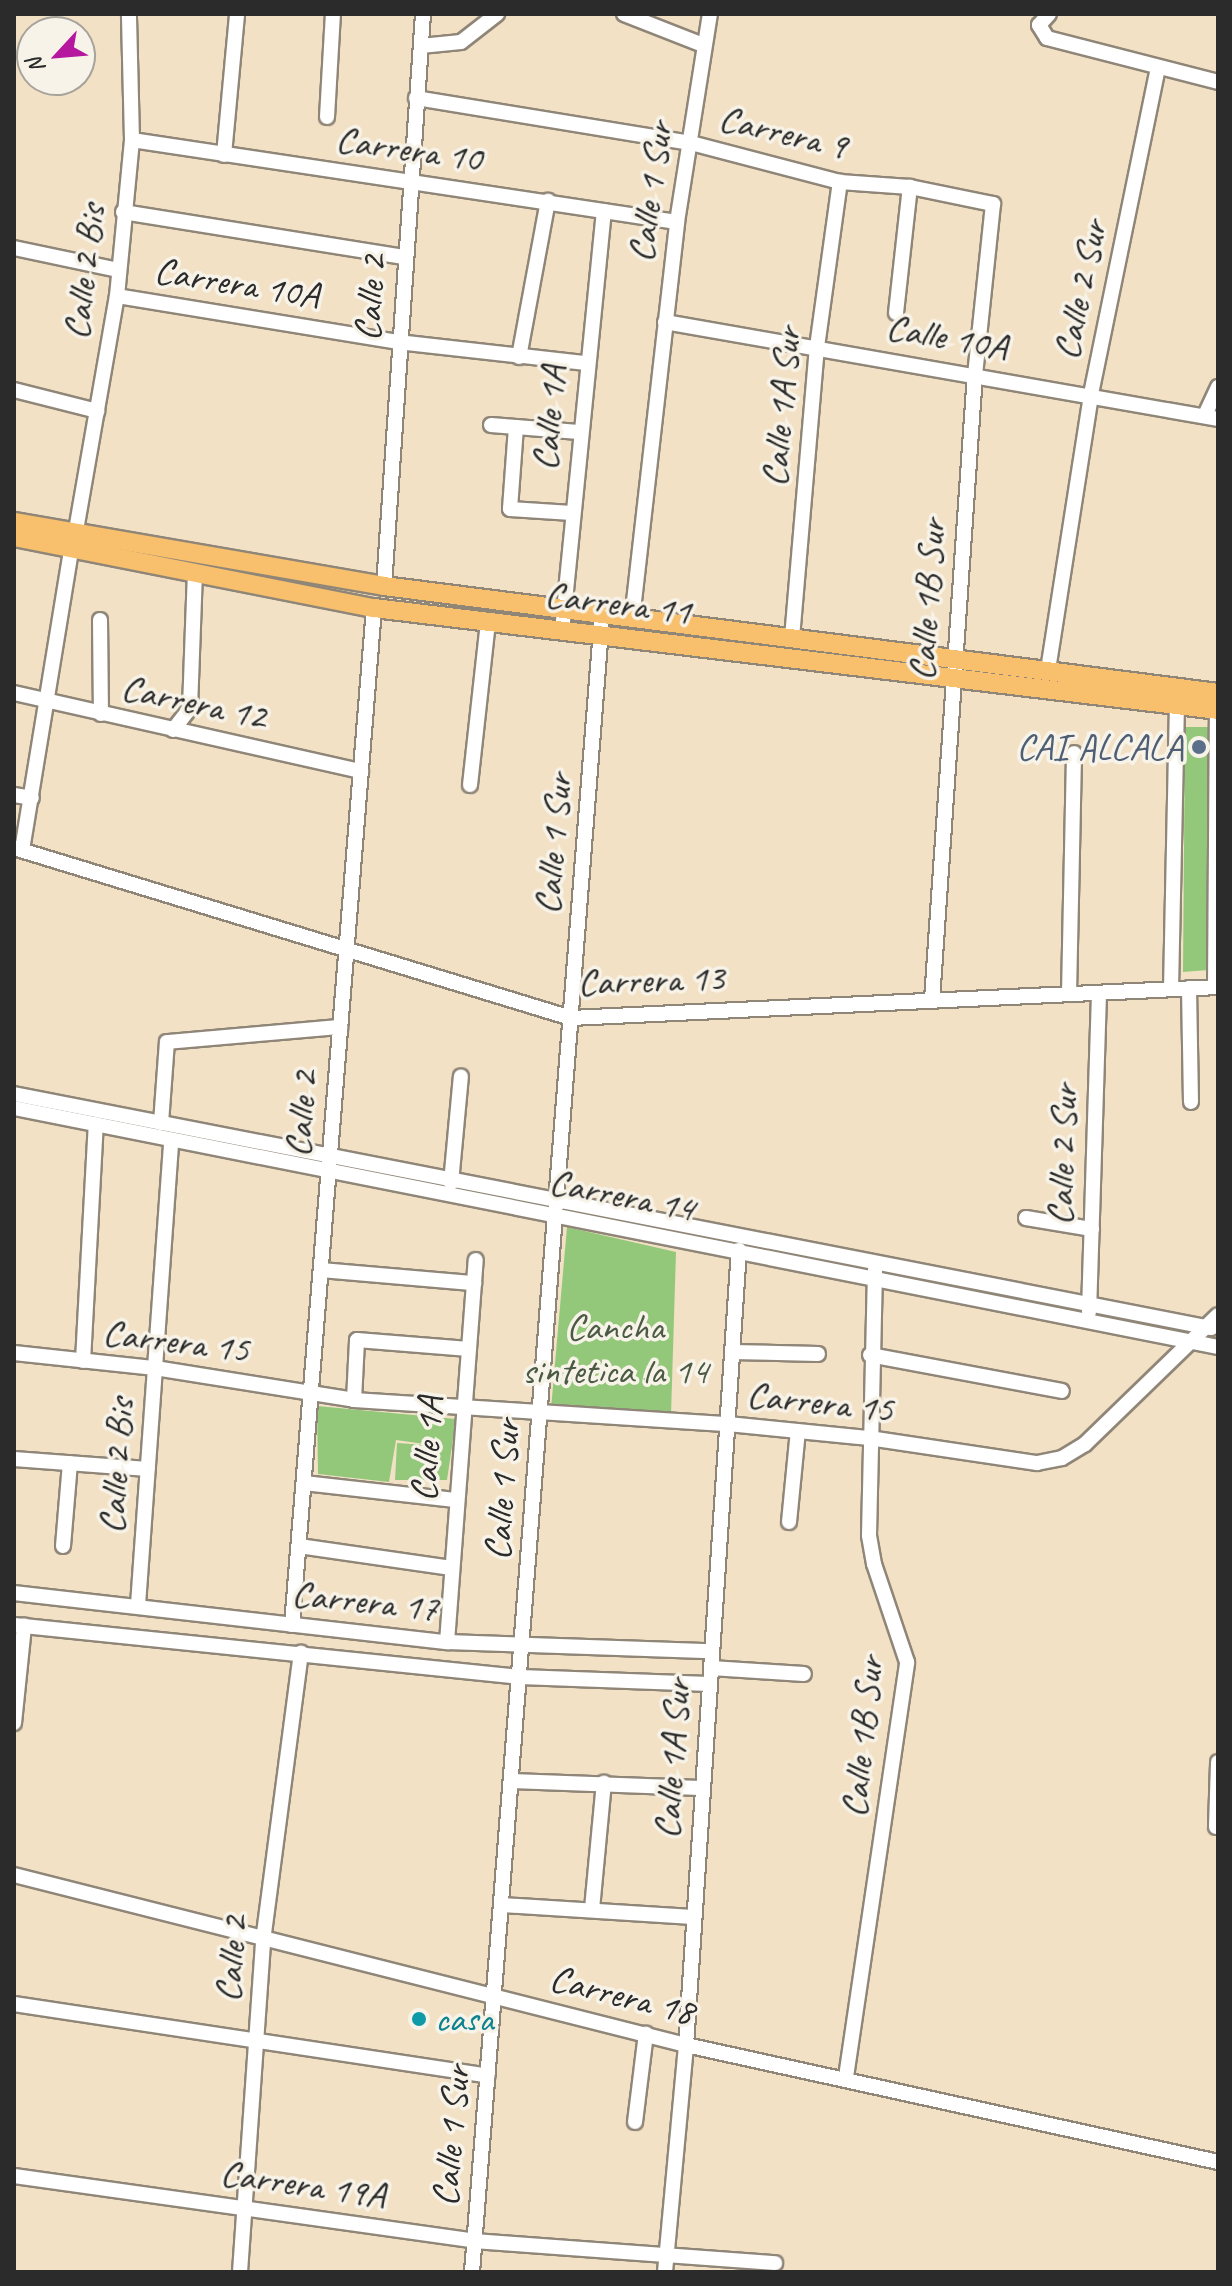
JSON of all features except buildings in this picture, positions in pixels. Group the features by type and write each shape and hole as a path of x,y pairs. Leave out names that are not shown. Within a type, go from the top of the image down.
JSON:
{"main road":[{"name":"Carrera 11","path":"14,522 73,543 195,574 374,608 562,631 632,619 792,638 1048,670 1177,697 1218,710"},
{"name":"Carrera 11","path":"14,537 563,611 602,626 954,682 1177,697 1218,693"}],"street":[{"name":"Calle 2 Bis","path":"18,849 32,798 117,296 132,140 129,14"},
{"path":"224,155 237,14"},
{"path":"327,117 333,14"},
{"name":"Calle 2","path":"384,586 398,342 423,14"},
{"path":"421,46 461,42 497,14"},
{"path":"624,14 703,45"},
{"name":"Calle 1 Sur","path":"632,619 677,222 710,14"},
{"path":"1049,14 1039,25 1047,38 1218,82"},
{"name":"Calle 2 Sur","path":"1048,670 1091,394 1158,68"},
{"name":"Carrera 9","path":"416,98 691,143 840,182 910,187 993,204"},
{"name":"Carrera 10","path":"132,140 677,222"},
{"name":"Calle 1A Sur","path":"792,638 817,347 840,182"},
{"path":"896,313 910,187"},
{"name":"Calle 1A","path":"519,357 548,201"},
{"name":"Calle 1B Sur","path":"932,1000 975,374 993,204"},
{"name":"Calle 1A","path":"562,631 579,432 604,211"},
{"path":"123,212 405,257"},
{"name":"Carrera 10A","path":"14,248 118,270"},
{"name":"Carrera 10A","path":"117,296 398,342 586,363"},
{"name":"Calle 10A","path":"665,322 1212,417"},
{"path":"1212,417 1218,387"},
{"path":"14,390 97,411"},
{"path":"491,425 579,432"},
{"path":"516,427 510,509 572,513"},
{"path":"173,730 190,708 195,574"},
{"name":"Calle 2","path":"292,1625 374,608"},
{"path":"100,620 101,714"},
{"path":"470,785 488,622"},
{"name":"Calle 1 Sur","path":"472,2272 602,626"},
{"name":"Carrera 12","path":"14,693 361,771"},
{"path":"1171,989 1177,697"},
{"path":"1216,987 1218,710"},
{"path":"1069,994 1074,753"},
{"path":"14,795 32,798"},
{"name":"Carrera 13","path":"18,849 571,1018 1216,987"},
{"path":"1189,988 1191,1102"},
{"name":"Calle 2 Sur","path":"1089,1320 1099,993"},
{"path":"161,1123 167,1042 340,1027"},
{"path":"451,1183 461,1076"},
{"name":"Carrera 14","path":"14,1094 161,1123 329,1164 875,1270 1218,1347"},
{"name":"Carrera 14","path":"14,1108 171,1140 451,1183 556,1209"},
{"path":"83,1361 96,1124"},
{"name":"Calle 2 Bis","path":"138,1605 171,1140"},
{"path":"1026,1218 1092,1229"},
{"name":"Carrera 14","path":"668,1231 739,1250 1089,1303 1212,1329"},
{"name":"Calle 1A Sur","path":"665,2272 686,2045 700,1788 739,1250"},
{"name":"Calle 1A","path":"447,1642 461,1408 476,1260"},
{"path":"321,1270 474,1283"},
{"name":"Calle 1B Sur","path":"846,2077 907,1662 874,1564 869,1438 875,1270"},
{"name":"Carrera 15","path":"14,1353 155,1368 354,1400 540,1415 728,1424 869,1438 1037,1463 1062,1458 1085,1444 1193,1342 1212,1329 1218,1315"},
{"path":"354,1400 357,1340 469,1349"},
{"path":"732,1352 818,1354"},
{"path":"870,1355 1062,1391"},
{"path":"789,1522 798,1431"},
{"path":"14,1459 148,1469"},
{"path":"63,1546 70,1463"},
{"path":"304,1483 455,1500"},
{"path":"299,1546 451,1568"},
{"name":"Carrera 17","path":"14,1593 447,1642 522,1647 711,1651"},
{"path":"14,1723 19,1625"},
{"name":"Carrera 17","path":"19,1625 520,1677 709,1684"},
{"name":"Calle 2","path":"240,2272 240,2208 257,2042 263,1941 301,1652"},
{"path":"711,1668 804,1674"},
{"path":"1216,1827 1218,1762"},
{"path":"512,1781 700,1788"},
{"path":"592,1909 604,1783"},
{"name":"Carrera 18","path":"14,1875 263,1941 495,1995 686,2045 846,2077 1218,2162"},
{"path":"502,1905 693,1917"},
{"path":"14,2004 488,2076"},
{"path":"635,2122 646,2034"},
{"name":"Carrera 19A","path":"14,2176 474,2241 775,2263"}],"green space":[{"path":"1185,727 1208,727 1208,970 1183,972"},
{"name":"Cancha sintetica la 14","path":"567,1227 676,1252 671,1415 551,1409"},
{"path":"317,1406 456,1419 447,1480 395,1480 397,1443 439,1446 396,1440 389,1482 318,1474"}],"place":[{"name":"CAI ALCALA","path":"1199,747"},
{"name":"casa","path":"419,2019"}]}
